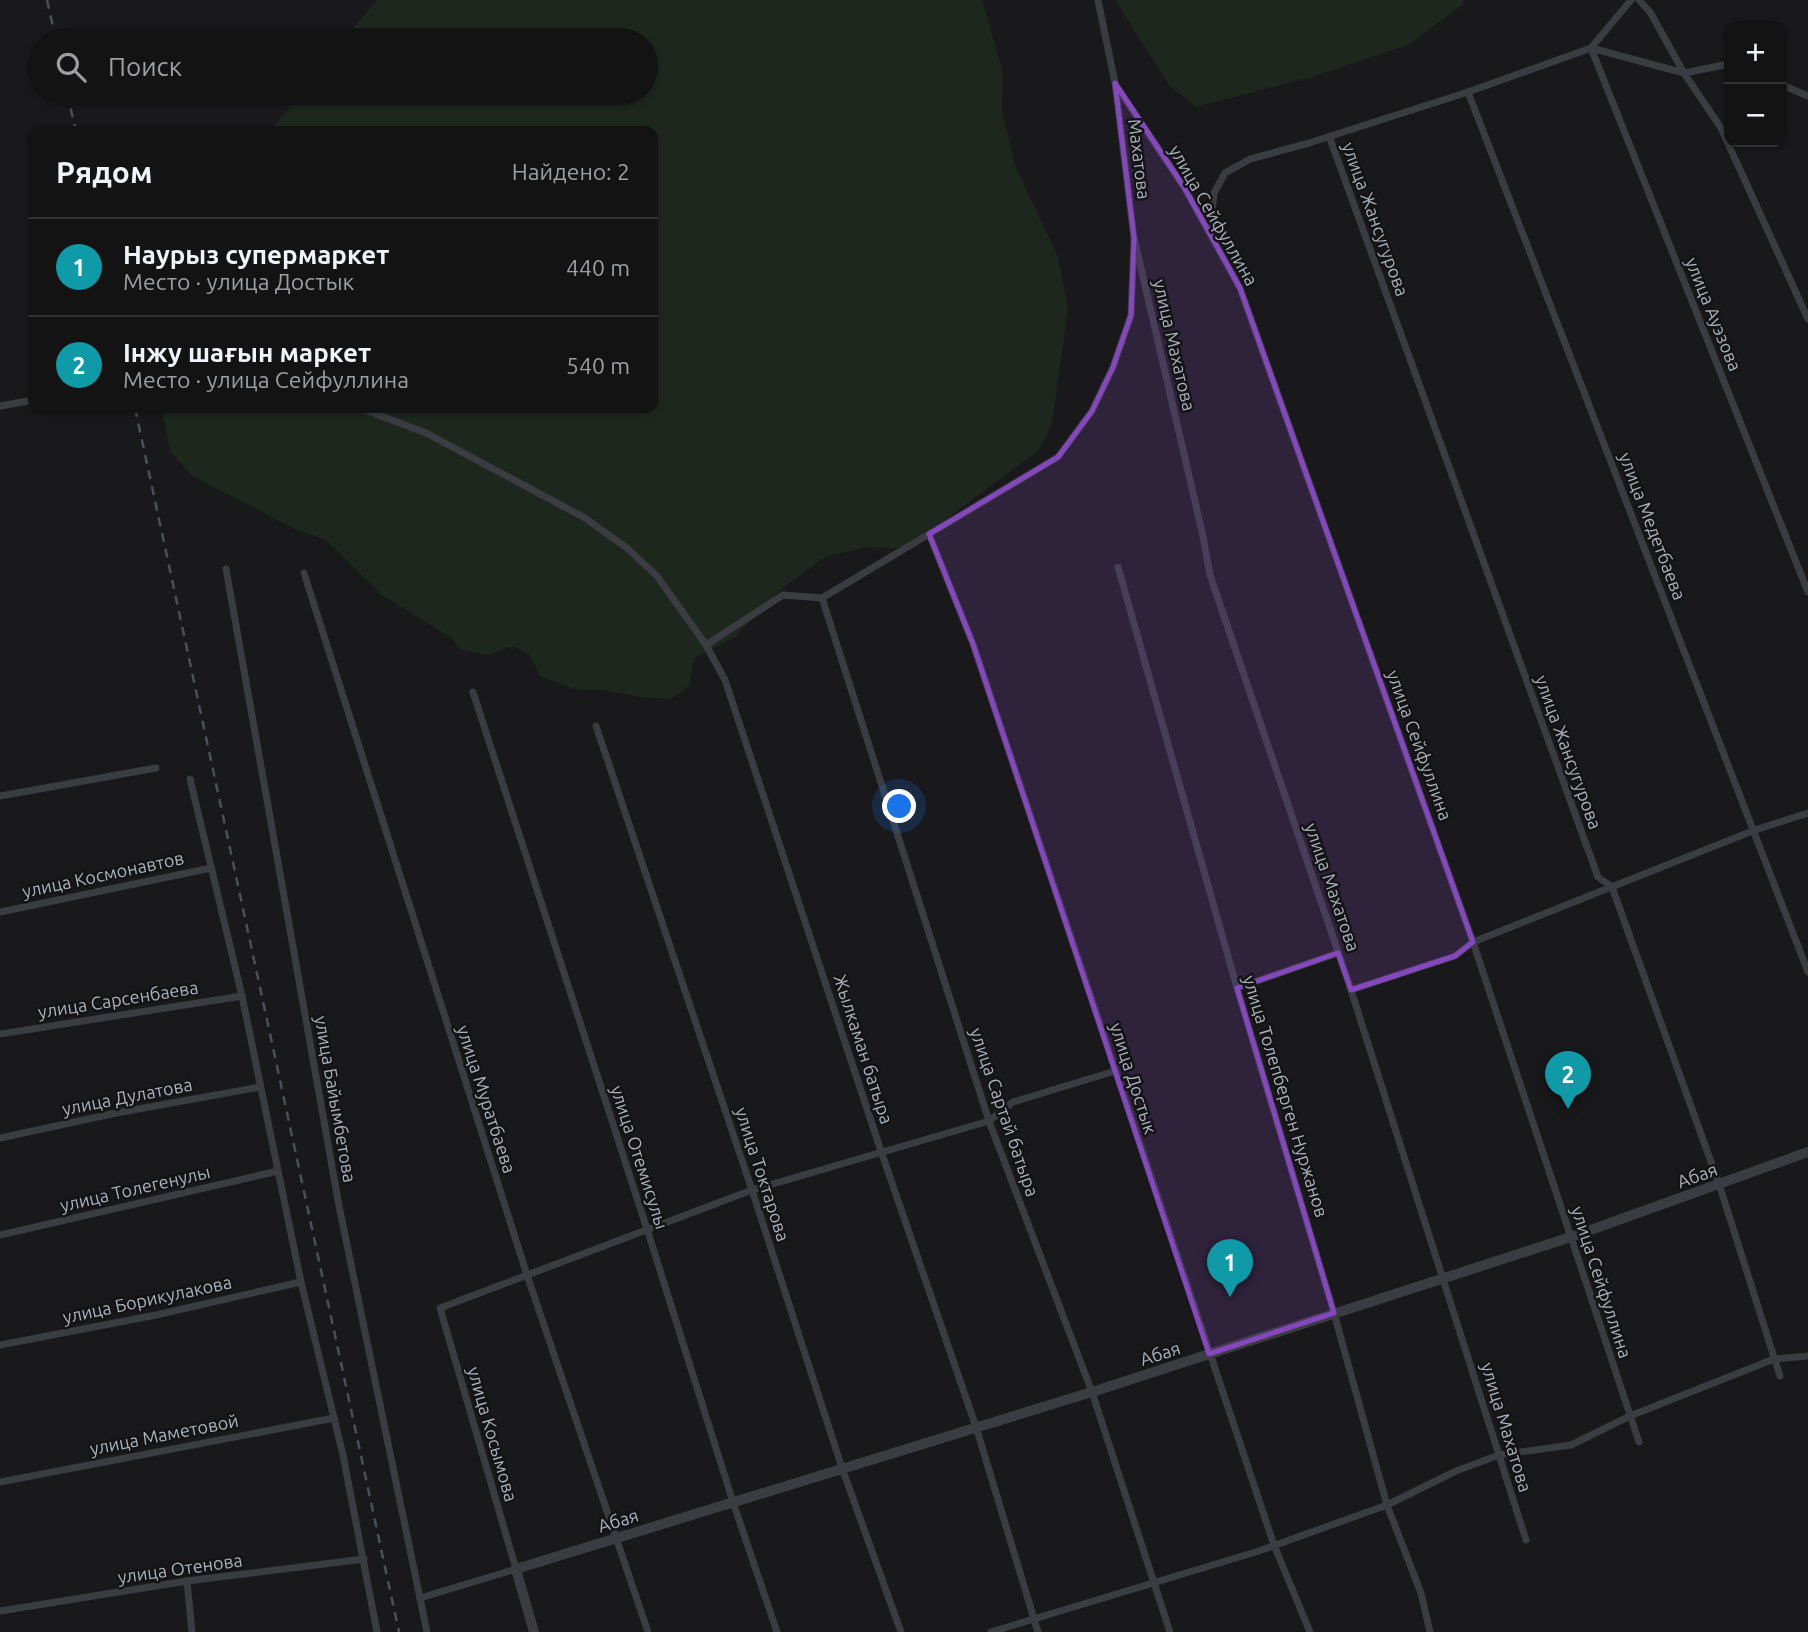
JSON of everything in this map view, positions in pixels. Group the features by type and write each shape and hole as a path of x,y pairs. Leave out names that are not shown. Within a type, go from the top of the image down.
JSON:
{"street":[{"name":"Махатова","path":"1098,0 1115,83 1134,238"},
{"path":"1210,234 1214,193 1225,173 1251,159 1468,92 1591,48 1631,0"},
{"path":"1639,0 1650,12 1684,73 1721,128 1808,319"},
{"path":"1591,48 1684,73 1724,65"},
{"name":"улица Ауэзова","path":"1591,48 1808,592"},
{"name":"улица Сейфуллина","path":"1115,83 1184,187 1240,288 1473,942 1639,1442"},
{"path":"1787,87 1808,96"},
{"name":"улица Медетбаева","path":"1468,92 1808,972"},
{"name":"улица Жансугурова","path":"1329,136 1598,877 1612,887 1719,1184 1780,1376"},
{"path":"706,645 783,594 822,598 1058,457 1092,411 1112,367 1130,315 1134,238"},
{"name":"улица Махатова","path":"1134,238 1210,575 1351,990 1526,1540"},
{"path":"0,406 28,401"},
{"name":"Жылкаман батыра","path":"373,413 426,433 585,518 627,548 657,576 706,645 725,680 881,1151 976,1427 1038,1632"},
{"name":"улица Достык","path":"929,534 973,644 1273,1545 1310,1632"},
{"name":"улица Толепберген Нуржанов","path":"1118,567 1387,1504 1421,1592 1430,1632"},
{"name":"улица Байымбетова","path":"226,569 339,1206 427,1632"},
{"name":"улица Муратбаева","path":"304,573 527,1275 648,1632"},
{"name":"улица Сартай батыра","path":"822,598 989,1121 1092,1392 1170,1632"},
{"name":"улица Отемисулы","path":"473,692 777,1632"},
{"name":"улица Токтарова","path":"596,726 842,1468 901,1632"},
{"path":"0,796 156,768"},
{"path":"190,779 242,996 301,1282 364,1559 377,1632"},
{"path":"1351,990 1455,956 1473,942 1755,830 1808,813"},
{"name":"улица Космонавтов","path":"0,912 211,868"},
{"path":"1237,988 1338,953"},
{"name":"улица Сарсенбаева","path":"0,1034 242,996"},
{"path":"527,1275 752,1190 989,1121 1013,1102 1115,1071"},
{"name":"улица Дулатова","path":"0,1138 260,1087"},
{"name":"Абая","path":"516,1569 1092,1392 1571,1237 1808,1152"},
{"name":"улица Толегенулы","path":"0,1236 278,1171"},
{"name":"улица Косымова","path":"516,1569 440,1308 527,1275"},
{"name":"улица Борикулакова","path":"0,1345 156,1315 301,1282"},
{"path":"991,1632 1273,1545 1387,1504 1456,1471 1499,1455 1572,1444 1630,1416 1774,1359 1808,1356"},
{"name":"улица Маметовой","path":"0,1482 334,1418"},
{"name":"улица Отенова","path":"0,1611 187,1581 364,1559"},
{"path":"420,1598 516,1569 534,1632"},
{"path":"187,1581 192,1632"}],"highlighted area":[{"path":"1115,83 1184,187 1240,288 1473,942 1455,956 1351,990 1338,953 1237,988 1334,1313 1209,1354 973,644 929,534 1058,457 1092,411 1113,367 1131,315 1134,238"}],"shaded area":[{"path":"377,0 982,0 1003,72 1002,110 1015,165 1058,257 1068,308 1052,424 1039,450 906,549 866,547 825,557 779,591 735,637 694,658 689,686 671,699 639,697 606,690 573,689 540,676 530,655 514,646 488,655 460,650 453,639 382,595 326,540 295,529 191,475 170,451 163,413 658,413 658,126 274,126 291,105 658,105 658,28 353,28"},
{"path":"1115,0 1464,0 1463,4 1410,44 1312,77 1196,107 1169,85"}],"railway":[{"path":"47,0 53,28"},
{"path":"70,105 75,126"},
{"path":"136,413 399,1632"}],"place":[{"name":"Інжу шағын маркет","path":"1568,1109"},
{"name":"Наурыз супермаркет","path":"1230,1297"}]}
